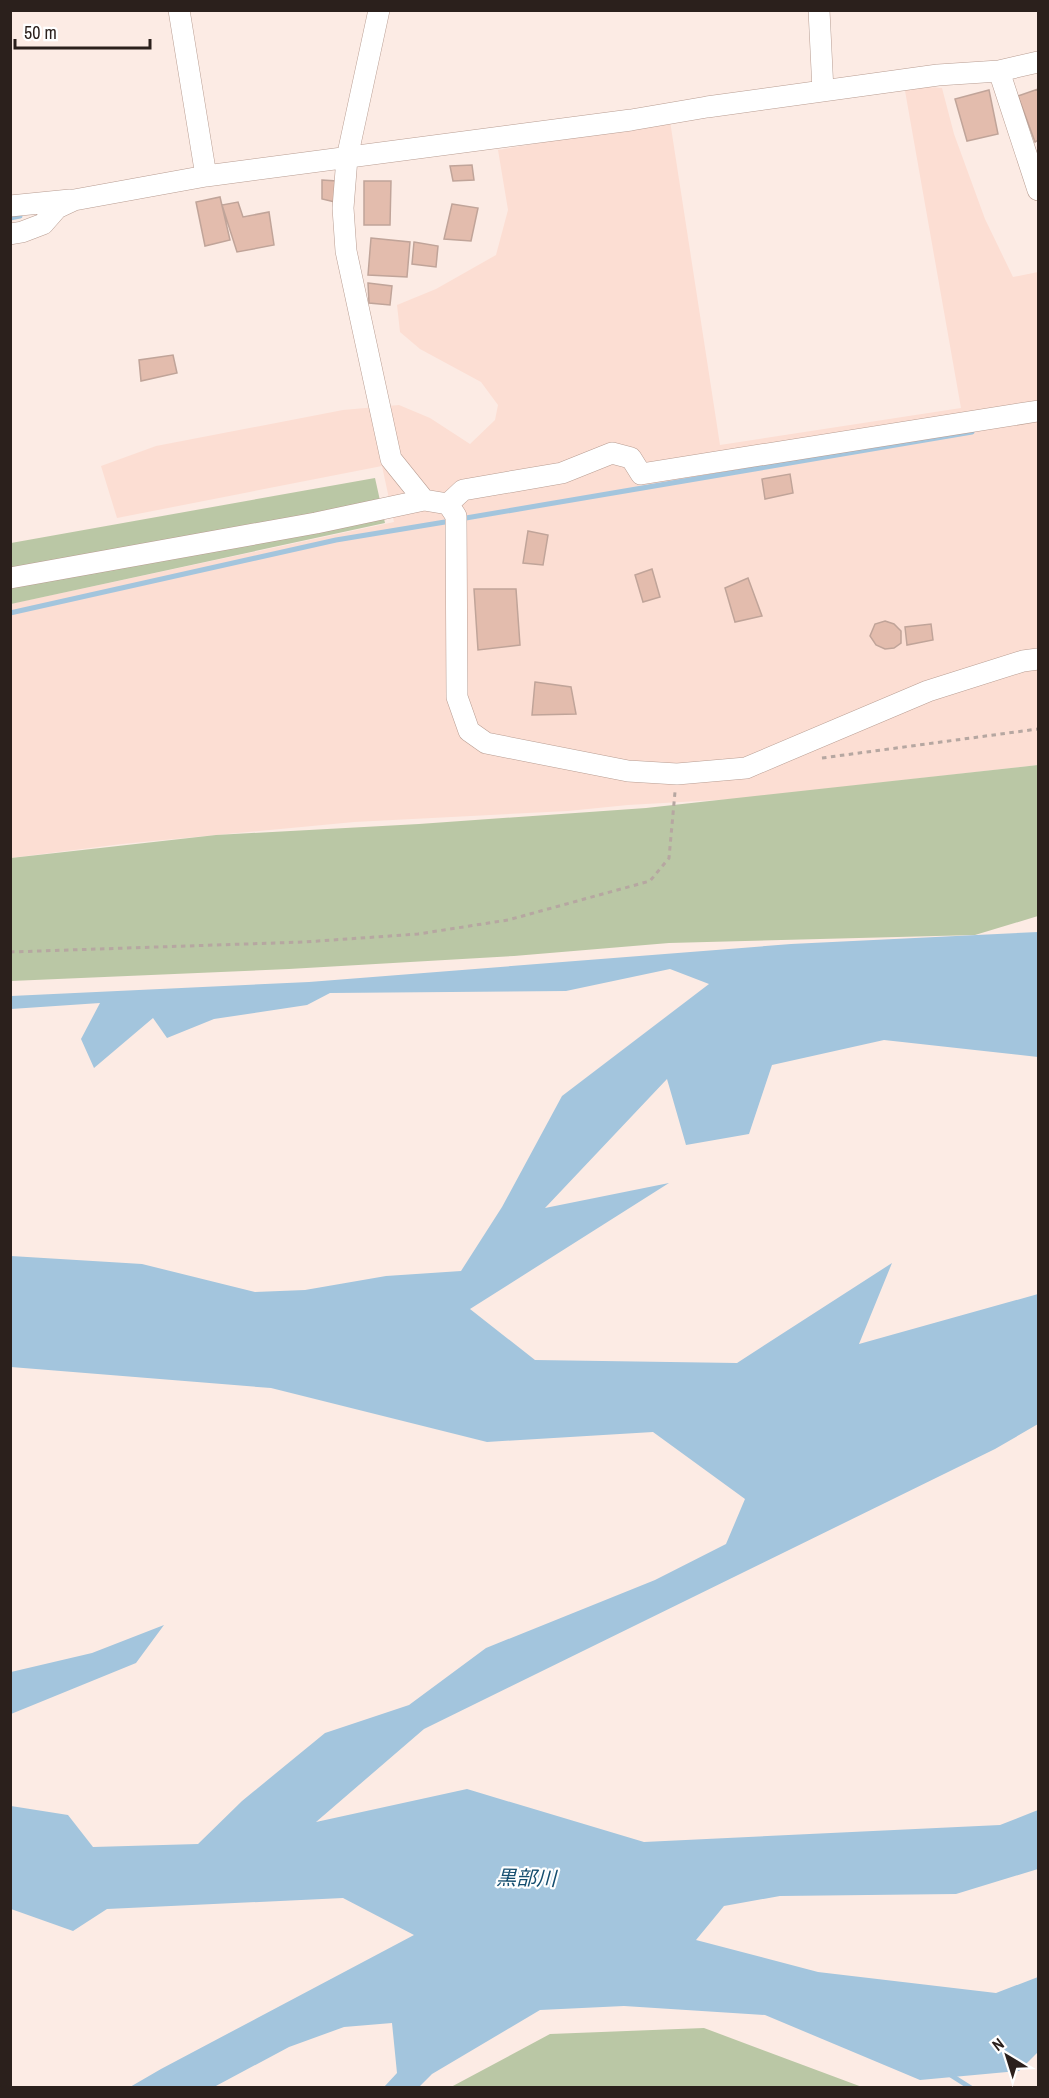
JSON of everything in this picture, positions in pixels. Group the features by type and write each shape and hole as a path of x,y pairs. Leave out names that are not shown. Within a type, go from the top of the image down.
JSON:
{"street":[{"path":"179,10 206,176"},
{"path":"379,10 346,158 343,208 346,251 391,459 424,500"},
{"path":"819,10 823,91"},
{"path":"10,206 74,200 206,176 631,120 938,75 999,71 1038,62"},
{"path":"999,71 1038,190"},
{"path":"10,234 43,224 57,208 74,200"},
{"path":"448,504 463,490 562,473 612,453 631,458 641,474 1038,411"},
{"path":"10,578 316,523 424,500 448,504 456,516 457,697 469,731 486,743 628,771 677,774 746,768 928,691 1023,661 1038,659"}],"path":[{"path":"816,759 1038,729"},
{"path":"10,952 304,942 418,934 508,920 599,896 650,881 669,858 677,774"}],"shaded area":[{"path":"904,85 942,88 954,134 985,219 1013,277 1038,272 1038,765 735,799 568,811 354,822 122,844 11,858 10,604 394,522 382,466 117,518 101,466 156,446 343,410 399,405 430,418 470,444 495,420 498,405 481,382 420,349 400,332 397,305 436,289 496,255 508,210 498,150 670,121 720,445 961,408"}],"green space":[{"path":"375,478 385,523 11,604 11,543"},
{"path":"1038,765 1038,916 975,935 669,943 514,956 289,969 11,981 11,858 216,835 646,808"},
{"path":"704,2028 862,2087 451,2087 550,2034"}],"water":[{"name":"黒部川","path":"1038,932 1038,1057 884,1040 772,1065 749,1134 686,1145 667,1079 545,1208 669,1183 470,1309 535,1360 737,1363 892,1263 859,1344 1038,1294 1038,1424 995,1449 424,1729 316,1822 467,1789 644,1842 1000,1825 1038,1810 1038,1869 956,1894 780,1896 724,1906 696,1940 818,1972 996,1993 1038,1977 1038,2052 1019,2071 920,2080 765,2015 624,2006 540,2010 432,2074 419,2087 384,2087 397,2073 392,2023 344,2027 289,2047 214,2087 130,2087 414,1935 343,1898 107,1909 73,1931 11,1909 11,1806 68,1815 93,1847 198,1844 242,1801 325,1733 409,1705 486,1648 655,1580 726,1544 745,1499 653,1432 487,1442 271,1388 11,1367 11,1256 142,1264 255,1292 305,1290 386,1276 461,1271 502,1207 562,1096 709,984 670,969 566,991 330,993 307,1005 214,1019 167,1038 153,1018 94,1068 81,1039 100,1003 11,1009 11,996 309,982 791,944"},
{"path":"164,1625 136,1663 11,1714 11,1672 92,1653"}],"building":[{"path":"1038,89 1038,140 1035,142 1018,96"},
{"path":"989,90 998,134 967,141 955,99"},
{"path":"472,165 474,180 453,181 450,166"},
{"path":"322,180 337,181 335,202 322,199"},
{"path":"364,181 391,181 390,225 364,225"},
{"path":"220,197 230,240 205,246 196,202"},
{"path":"238,202 243,217 269,212 274,245 237,252 222,205"},
{"path":"452,204 478,208 471,241 444,239"},
{"path":"371,238 410,242 407,277 368,275"},
{"path":"414,242 438,246 436,267 412,264"},
{"path":"368,283 392,286 390,305 369,303"},
{"path":"173,355 177,373 141,381 139,360"},
{"path":"790,474 793,493 765,499 762,479"},
{"path":"528,531 548,535 543,565 523,563"},
{"path":"652,569 660,597 643,602 635,575"},
{"path":"748,578 762,616 735,622 725,588"},
{"path":"474,589 516,589 520,645 478,650"},
{"path":"885,621 894,624 901,631 901,643 894,648 885,649 876,645 870,636 875,624"},
{"path":"931,624 933,640 907,645 905,627"},
{"path":"535,682 571,687 576,714 532,715"}],"waterway":[{"path":"10,218 20,216"},
{"path":"460,519 972,432"},
{"path":"10,613 336,540 451,521"},
{"path":"949,2074 971,2088"}]}
